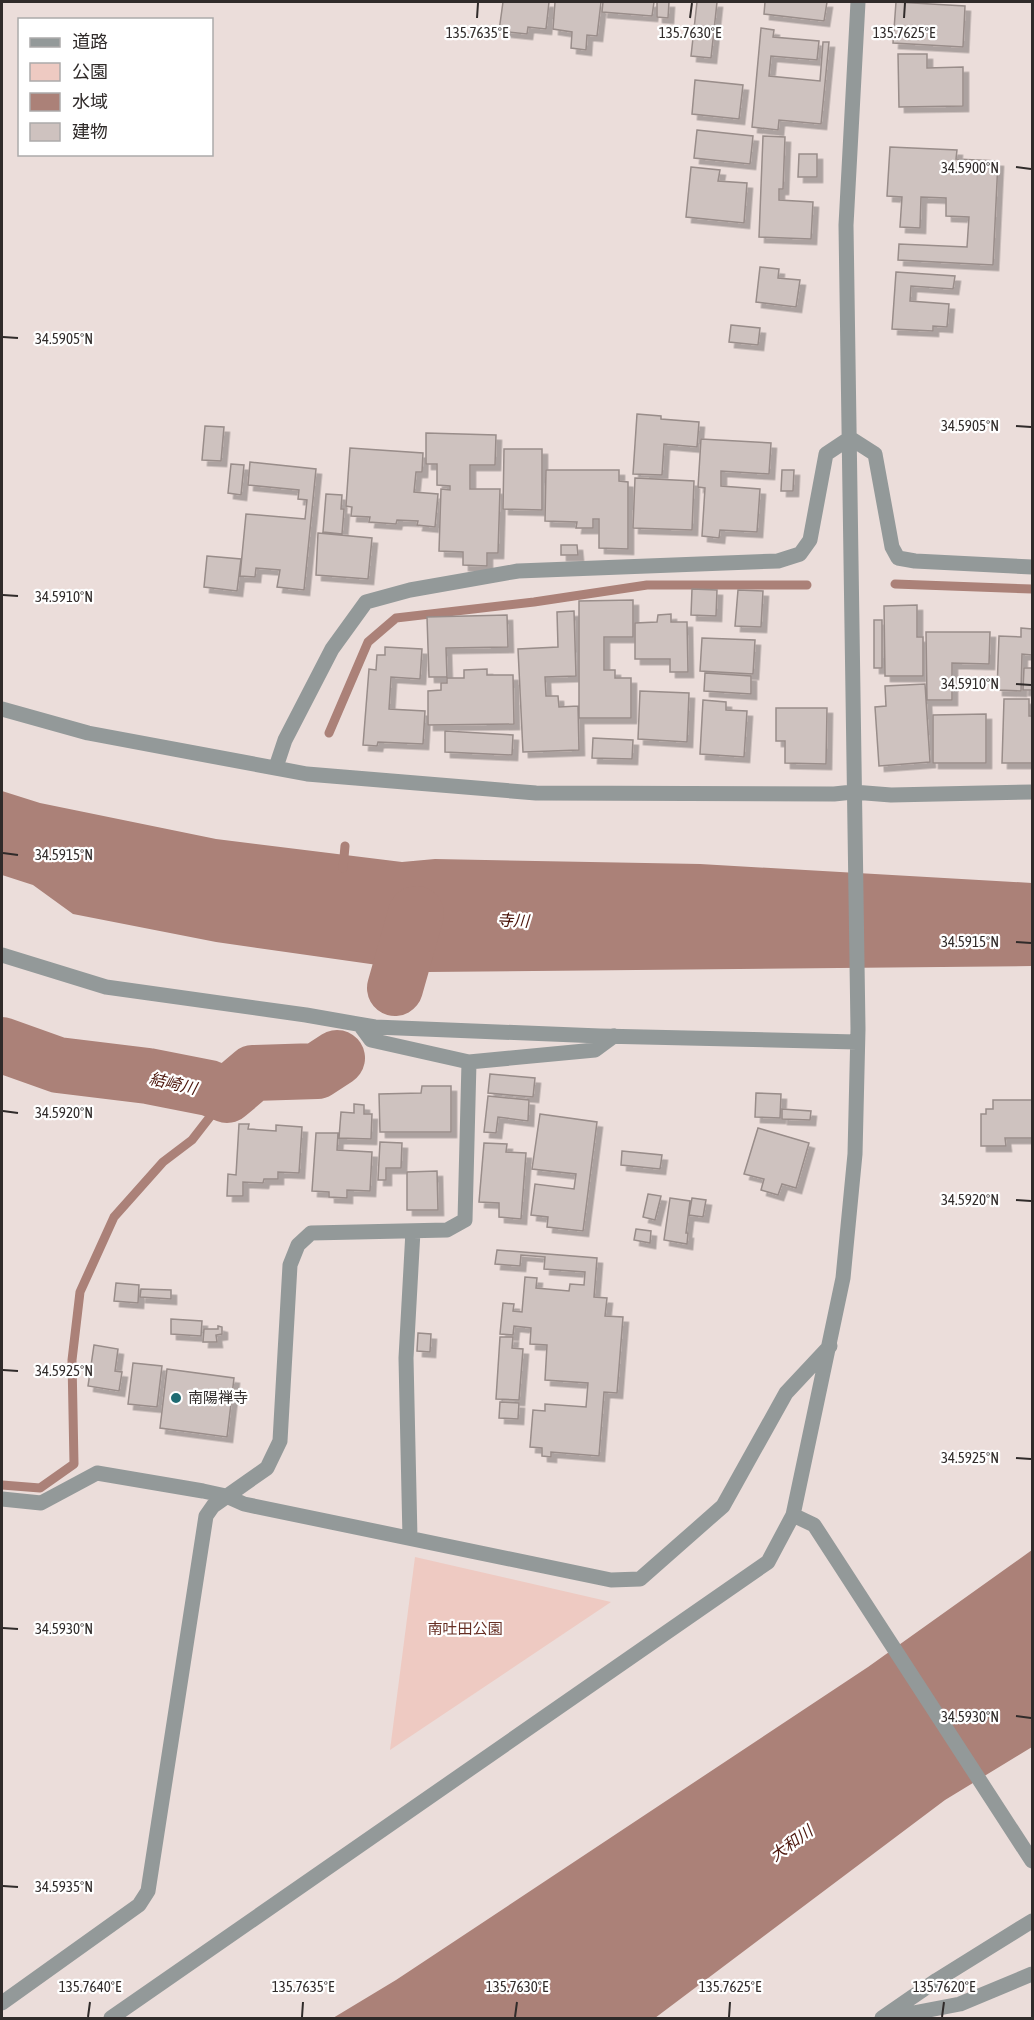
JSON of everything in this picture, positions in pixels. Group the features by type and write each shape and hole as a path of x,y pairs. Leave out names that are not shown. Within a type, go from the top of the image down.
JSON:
{"street":[{"path":"111,2019 768,1562 793,1515 843,1278 855,1154 857,1035 846,225 858,2"},
{"path":"850,438 875,454 892,547 898,558 915,561 1032,567"},
{"path":"276,767 285,740 332,649 366,602 410,590 518,571 778,561 800,554 810,540 826,454 850,438"},
{"path":"2,709 88,733 307,774 536,792 834,794 854,798 1032,792"},
{"path":"2,955 106,987 375,1027 614,1036 857,1035"},
{"path":"360,1025 372,1040 470,1062 595,1050 614,1036"},
{"path":"2,2003 139,1905 148,1891 207,1516 213,1506 267,1468 280,1441 290,1264 298,1245 311,1233 447,1230 465,1220 470,1062"},
{"path":"410,1538 406,1358 413,1231"},
{"path":"2,1499 41,1503 97,1473 226,1496 244,1504 611,1580 640,1579 723,1506 786,1393 830,1346"},
{"path":"793,1515 814,1525 1032,1861"},
{"path":"883,2019 937,1980 1032,1922"},
{"path":"883,2019 960,2004 1032,1974"}],"green space":[{"name":"南吐田公園","path":"415,1557 611,1602 390,1750"}],"water":[{"name":"寺川","path":"2,791 40,803 216,839 402,862 435,859 700,864 1032,883 1032,966 427,972 216,942 73,914 33,885 2,875"},
{"name":"大和川","path":"1032,1550 1032,1747 945,1800 655,2018 333,2018 396,1980 868,1667"}],"building":[{"path":"503,2 549,2 546,29 528,27 527,34 499,31"},
{"path":"555,2 601,2 597,36 587,35 586,50 571,48 572,32 553,29"},
{"path":"603,2 654,2 652,16 602,12"},
{"path":"657,2 669,2 668,18 657,17"},
{"path":"697,2 717,2 711,58 691,56"},
{"path":"765,2 827,2 824,21 764,14"},
{"path":"896,2 965,6 963,47 893,43"},
{"path":"761,28 774,30 773,37 819,41 817,60 771,56 769,76 820,81 823,42 829,42 821,124 779,120 778,130 752,127"},
{"path":"898,54 927,54 927,68 963,67 963,106 899,107"},
{"path":"695,80 743,85 739,119 692,114"},
{"path":"697,130 753,136 750,164 694,158"},
{"path":"763,136 785,137 783,189 779,189 779,200 813,202 811,239 759,237"},
{"path":"890,147 957,150 956,159 998,161 993,265 898,260 899,244 967,247 969,217 946,216 946,198 921,197 920,228 900,227 902,197 887,196"},
{"path":"799,154 817,154 817,177 798,177"},
{"path":"691,167 720,170 718,181 747,183 744,223 686,217"},
{"path":"760,267 779,269 778,278 800,280 796,307 756,302"},
{"path":"896,272 955,276 953,289 911,286 910,301 949,304 947,327 933,326 933,331 892,329"},
{"path":"731,325 760,328 758,345 729,342"},
{"path":"637,414 661,416 661,419 699,422 697,447 664,444 662,475 633,474"},
{"path":"205,426 224,427 221,461 202,460"},
{"path":"426,433 496,435 495,465 470,465 470,489 500,489 498,553 487,553 487,566 463,565 463,552 439,551 441,489 450,490 450,486 437,485 437,464 426,464"},
{"path":"701,439 771,443 769,474 721,471 721,486 760,489 757,532 720,530 719,538 702,536 705,488 698,487"},
{"path":"350,448 423,453 422,472 416,472 414,492 438,494 435,527 417,525 418,521 397,520 396,524 369,522 370,517 351,516 352,507 346,506"},
{"path":"504,449 542,449 542,510 503,509"},
{"path":"250,462 316,469 304,590 277,587 280,570 256,568 255,577 240,576 246,514 305,519 307,500 298,499 299,490 248,485"},
{"path":"231,464 244,465 241,495 228,493"},
{"path":"546,470 619,470 619,481 628,482 628,549 599,548 599,519 593,519 593,528 576,528 577,522 545,521"},
{"path":"782,470 794,470 793,491 781,491"},
{"path":"635,478 694,481 692,530 633,528"},
{"path":"326,494 342,495 341,509 344,509 342,534 323,532"},
{"path":"318,533 372,538 368,579 316,575"},
{"path":"561,545 577,545 578,555 561,555"},
{"path":"207,556 241,559 237,591 204,587"},
{"path":"692,589 717,590 716,616 691,615"},
{"path":"738,590 763,591 761,627 735,626"},
{"path":"633,600 633,637 604,637 604,670 615,670 615,678 631,678 631,718 579,718 579,601"},
{"path":"917,605 917,637 923,637 923,676 885,676 884,606"},
{"path":"574,611 576,676 545,677 546,696 558,696 559,707 578,706 579,750 523,752 518,649 558,647 557,612"},
{"path":"671,614 671,622 687,622 688,672 670,672 670,659 635,659 635,623 657,622 658,615"},
{"path":"507,615 508,647 446,648 447,677 429,677 427,617"},
{"path":"874,620 882,620 882,668 874,668"},
{"path":"1021,628 1032,629 1032,655 1022,654 1021,691 997,690 999,636 1021,637"},
{"path":"926,632 990,632 989,664 952,663 952,700 927,700"},
{"path":"702,638 755,640 753,674 700,671"},
{"path":"385,647 422,649 420,679 391,677 389,709 425,711 423,744 378,742 377,746 363,745 369,669 376,670 377,655 385,655"},
{"path":"1024,668 1032,668 1032,690 1023,690"},
{"path":"487,669 487,675 513,675 514,724 428,725 428,691 441,690 441,683 447,683 447,678 464,678 464,670"},
{"path":"705,673 751,676 751,694 704,691"},
{"path":"925,684 930,762 879,766 875,707 886,706 885,686"},
{"path":"640,691 689,693 687,742 638,739"},
{"path":"1004,699 1029,699 1029,716 1032,716 1032,763 1002,763"},
{"path":"703,700 726,702 726,710 747,711 744,757 700,754"},
{"path":"776,708 827,708 826,764 785,763 785,741 776,741"},
{"path":"986,714 986,763 933,763 933,715"},
{"path":"445,731 513,735 512,755 445,752"},
{"path":"593,738 633,740 632,759 592,758"},
{"path":"490,1074 535,1078 533,1097 488,1093"},
{"path":"422,1086 451,1086 451,1132 380,1132 379,1094 421,1093"},
{"path":"756,1093 781,1094 780,1118 755,1117"},
{"path":"488,1096 529,1100 528,1121 498,1117 496,1133 484,1132"},
{"path":"993,1100 1032,1100 1032,1138 1005,1138 1006,1146 981,1146 981,1114 986,1114 986,1109 993,1109"},
{"path":"354,1104 364,1105 364,1114 372,1114 371,1139 339,1138 341,1112 354,1113"},
{"path":"782,1109 811,1111 810,1120 782,1119"},
{"path":"540,1114 597,1122 583,1231 547,1227 548,1217 531,1215 535,1184 574,1189 576,1174 532,1169"},
{"path":"239,1124 249,1124 248,1129 276,1131 276,1125 302,1127 299,1173 278,1172 278,1179 264,1179 263,1183 243,1182 243,1196 227,1196 228,1174 236,1175"},
{"path":"758,1128 809,1143 796,1188 782,1184 778,1195 761,1190 764,1179 744,1174"},
{"path":"316,1133 338,1133 337,1150 372,1152 370,1191 347,1190 347,1198 329,1197 329,1192 312,1191"},
{"path":"380,1142 402,1143 401,1168 386,1168 386,1180 378,1180"},
{"path":"484,1143 507,1144 506,1152 526,1153 521,1219 499,1217 499,1203 479,1202"},
{"path":"622,1151 662,1155 660,1169 621,1165"},
{"path":"437,1171 438,1210 407,1210 407,1172"},
{"path":"648,1194 661,1196 655,1220 643,1217"},
{"path":"670,1198 690,1201 687,1244 664,1240"},
{"path":"692,1198 706,1200 703,1217 689,1215"},
{"path":"636,1229 651,1231 650,1243 634,1240"},
{"path":"497,1250 597,1258 594,1297 607,1298 605,1316 623,1317 617,1393 604,1392 599,1456 551,1452 551,1457 542,1456 542,1448 530,1447 533,1410 545,1411 545,1404 586,1407 588,1383 545,1380 547,1345 530,1344 531,1328 514,1326 513,1335 500,1334 503,1303 514,1304 513,1311 522,1312 525,1277 537,1278 536,1288 569,1291 570,1284 584,1285 585,1272 544,1269 545,1257 521,1255 520,1266 495,1264"},
{"path":"116,1283 139,1285 138,1303 114,1301"},
{"path":"141,1289 171,1290 171,1299 140,1297"},
{"path":"171,1319 202,1321 201,1336 171,1334"},
{"path":"218,1326 222,1327 222,1334 216,1335 217,1342 203,1342 204,1329 218,1329"},
{"path":"418,1333 431,1334 430,1352 417,1351"},
{"path":"500,1337 513,1337 512,1348 523,1349 519,1400 496,1399"},
{"path":"94,1345 118,1349 115,1371 122,1372 119,1391 88,1386"},
{"path":"133,1363 162,1366 157,1407 128,1404"},
{"path":"167,1369 234,1378 227,1437 160,1428"},
{"path":"500,1402 519,1403 518,1419 499,1418"}],"waterway":[{"path":"895,584 1032,589"},
{"path":"329,733 368,642 396,618 534,602 647,585 807,585"},
{"path":"343,868 345,846"},
{"name":"結崎川","path":"395,988 416,914"},
{"name":"結崎川","path":"2,1045 58,1065 148,1076 209,1088 227,1095 253,1073 317,1071 337,1058"},
{"path":"2,1485 40,1488 74,1464 72,1360 80,1292 114,1217 163,1162 192,1140 227,1095"}],"place":[{"name":"南陽禅寺","path":"176,1398"}]}
